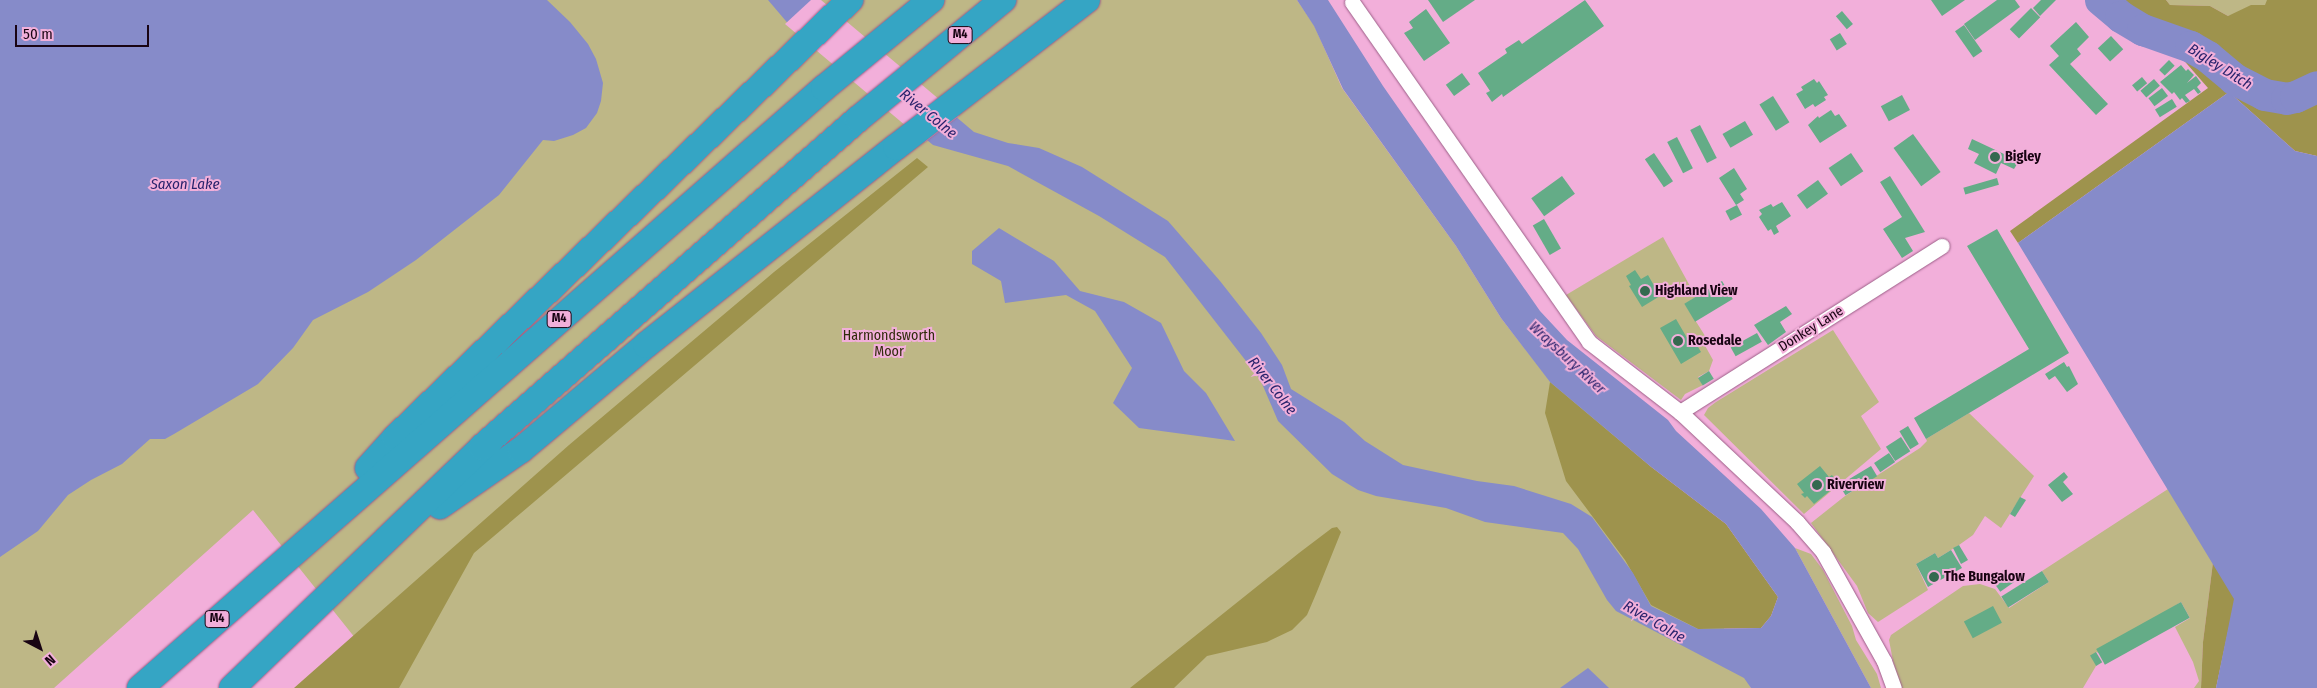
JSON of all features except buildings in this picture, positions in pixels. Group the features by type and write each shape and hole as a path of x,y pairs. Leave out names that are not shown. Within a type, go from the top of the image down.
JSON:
{"highway":[{"name":"M4","path":"140,688 295,550 824,88 931,0"},
{"name":"M4","path":"232,688 482,447 858,118 1003,0"},
{"path":"382,545 521,450 646,345 896,147 1087,0"},
{"path":"295,550 395,438 563,279 849,1"}],"street":[{"path":"1352,2 1589,342 1680,412 1797,522 1823,552 1884,661 1894,688"},
{"name":"Donkey Lane","path":"1680,412 1942,246"}],"green space":[{"name":"Harmondsworth Moor","path":"0,0 1297,0 1314,25 1342,88 1456,246 1501,318 1550,381 1650,466 1751,688 395,688 253,510 54,688 0,688"},
{"path":"2166,0 2317,0 2228,16 2210,6 2170,5"},
{"path":"1663,237 1696,297 1685,304 1707,339 1703,342 1713,360 1709,371 1698,377 1703,385 1685,394 1681,400 1596,336 1566,295"},
{"path":"1833,330 1879,402 1861,416 1881,449 1804,514 1704,415 1708,408 1716,402"},
{"path":"1969,413 2034,476 2001,528 1985,516 1973,535 1959,545 1938,558 1935,553 1916,564 1928,590 1878,622 1868,613 1857,586 1811,523 1845,496 1920,448 1927,441 1926,439"},
{"path":"2168,489 2213,562 2203,642 2201,688 2194,688 2199,681 2193,662 2175,627 2190,618 2181,602 2099,653 2096,652 2096,666 2083,688 1902,688 1893,661 1889,640 1891,635 1963,586 1980,584 1995,589 2009,608 2049,582 2042,571"},
{"path":"1795,548 1811,554 1823,570 1852,626 1856,640 1877,674 1881,688 1871,688"}],"shaded area":[{"path":"2103,0 2166,0 2170,5 2210,6 2228,16 2251,5 2265,5 2267,0 2317,0 2317,156 2295,151 2229,92 2018,243 2010,231 2208,88 2166,40 2143,30 2121,17"},
{"path":"917,158 928,167 474,553 399,688 294,688 569,445 774,272"},
{"path":"1550,382 1650,466 1726,524 1778,597 1771,616 1761,628 1698,629 1651,605 1625,560 1566,481 1545,413"},
{"path":"1337,527 1341,532 1307,615 1292,630 1267,642 1207,656 1174,688 1130,688 1299,553 1332,528"},
{"path":"2213,562 2235,599 2216,688 2201,688 2203,642"}],"water":[{"name":"Saxon Lake","path":"0,0 547,0 570,22 588,44 596,59 603,83 601,101 597,113 586,128 573,135 554,141 543,140 499,195 416,260 368,292 313,320 293,348 258,384 165,439 150,439 122,464 91,480 68,495 38,531 0,557"},
{"path":"768,0 818,0 974,132 1008,143 1039,148 1082,167 1168,221 1220,281 1261,333 1282,365 1291,389 1344,422 1365,441 1403,465 1477,481 1514,486 1571,504 1592,517 1633,573 1651,606 1698,629 1761,628 1771,616 1778,597 1726,524 1650,466 1550,382 1501,318 1456,246 1343,89 1314,26 1297,0 1328,0 1383,86 1540,311 1567,340 1668,420 1676,431 1761,509 1795,548 1871,688 1751,688 1744,678 1616,611 1607,600 1578,549 1563,533 1485,522 1446,508 1376,496 1358,490 1332,474 1278,421 1260,379 1165,257 1099,216 1008,166 933,145 791,27"},
{"path":"2229,92 2295,151 2317,156 2317,688 2216,688 2234,599 2018,243"},
{"path":"999,228 1054,261 1080,291 1124,302 1161,323 1184,371 1206,393 1235,441 1139,428 1113,403 1132,368 1095,311 1066,295 1005,303 1001,281 972,264 972,251"},
{"path":"1588,668 1609,688 1560,688"}],"pier":[{"path":"811,0 821,0 959,116 925,142 785,24"}],"waterway":[{"name":"Bigley Ditch","path":"2101,0 2121,17 2143,30 2191,47 2208,57 2234,79 2265,95 2287,99 2317,87"}],"place":[{"name":"Bigley","path":"1995,157"},
{"name":"Highland View","path":"1645,291"},
{"name":"Rosedale","path":"1678,341"},
{"name":"Riverview","path":"1817,485"},
{"name":"The Bungalow","path":"1934,577"}],"water label":[{"name":"River Colne","path":"928,114"},
{"name":"Wraysbury River","path":"1567,358"},
{"name":"River Colne","path":"1272,386"},
{"name":"River Colne","path":"1654,622"}]}
